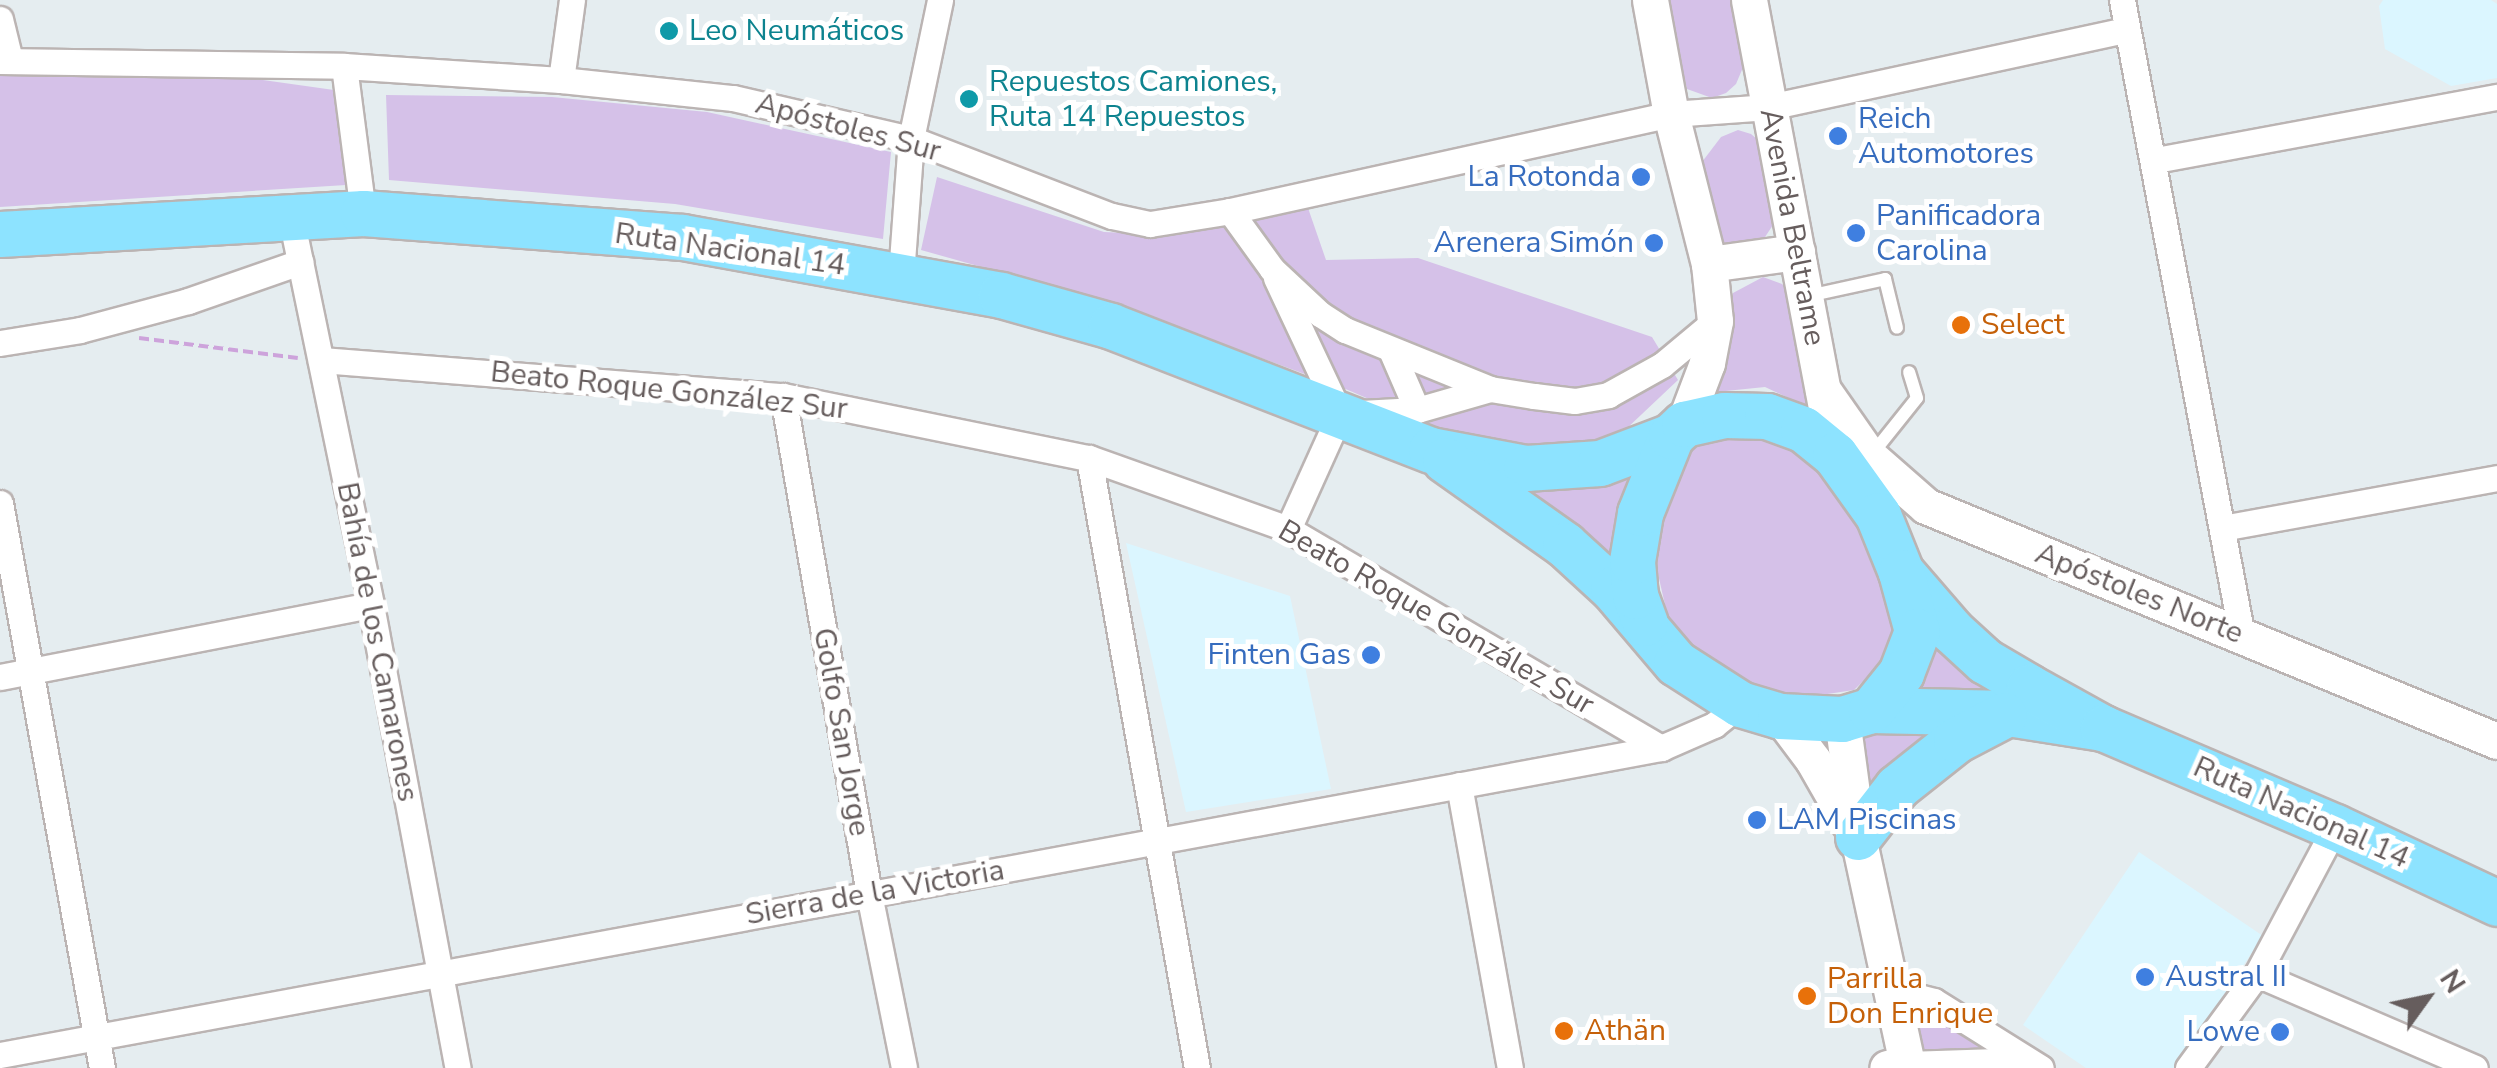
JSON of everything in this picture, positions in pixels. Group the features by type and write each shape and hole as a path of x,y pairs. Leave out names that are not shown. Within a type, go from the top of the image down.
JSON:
{"highway":[{"name":"Ruta Nacional 14","path":"0,234 363,214 682,237 901,275 1001,296 1111,326 1340,414 1424,430 1526,468 1600,463 1724,415 1767,416 1804,429 1852,456 1902,572 1917,631 1901,673 1857,714"},
{"name":"Ruta Nacional 14","path":"1424,430 1565,544 1612,589 1676,663 1760,710 2008,713 2103,728"},
{"name":"Ruta Nacional 14","path":"1649,634 1635,596 1632,560 1640,513 1677,430"},
{"name":"Ruta Nacional 14","path":"1902,572 1951,630 1985,661 2103,728 2335,827 2497,902"},
{"path":"1858,837 1897,787 1956,740 2008,713"}],"main road":[{"path":"1650,0 1671,114 1709,264 1715,322 1707,363 1677,430"},
{"name":"Avenida Beltrame","path":"1750,0 1823,390 1852,456"},
{"path":"1709,264 1797,252"},
{"name":"Apóstoles Norte","path":"1852,456 1926,506 2497,741"},
{"path":"1760,710 1813,760 1858,837"},
{"path":"1857,714 1858,837 1890,990 1901,1067"}],"street":[{"path":"561,80 572,0"},
{"path":"901,275 910,139 940,0"},
{"path":"2122,0 2156,160 2242,636"},
{"path":"0,18 5,60"},
{"name":"Apóstoles Sur","path":"5,60 344,66 561,80 733,98 910,139 1112,216 1150,224 1230,211 1671,114 1770,107 2126,30"},
{"path":"344,66 363,214"},
{"path":"2156,160 2497,98"},
{"path":"1230,211 1272,269 1340,414 1288,529"},
{"name":"Bahía de los Camarones","path":"291,218 371,605 458,1068"},
{"path":"0,343 80,330 188,300 300,262"},
{"path":"1272,269 1320,314 1390,350 1490,388 1575,401 1608,395 1662,365 1715,322"},
{"path":"1390,350 1424,430 1490,388"},
{"name":"Beato Roque González Sur","path":"321,360 783,396 1089,458 1288,529 1661,748"},
{"name":"Golfo San Jorge","path":"783,396 869,894 904,1068"},
{"path":"1089,458 1197,1068"},
{"path":"2222,528 2497,478"},
{"path":"0,504 102,1068"},
{"path":"0,676 371,605"},
{"name":"Sierra de la Victoria","path":"0,1055 1661,748 1760,710"},
{"path":"1460,785 1510,1068"},
{"path":"2188,1068 2258,974 2335,827"},
{"path":"2258,974 2475,1068"},
{"path":"1890,990 1934,1001 2034,1064"},
{"path":"1901,1067 2034,1064"}],"lane":[{"path":"1806,297 1885,280 1897,328"},
{"path":"1852,456 1917,398 1909,372"}],"path":[{"path":"139,338 321,360"}],"shaded area":[{"path":"1666,0 1731,0 1744,65 1736,84 1726,93 1712,98 1687,89"},
{"path":"2383,0 2491,0 2497,4 2497,78 2451,86 2385,49 2379,6"},
{"path":"0,75 227,75 334,90 346,185 0,207"},
{"path":"386,95 552,97 707,112 891,152 883,239 675,204 389,180"},
{"path":"1738,130 1751,134 1764,145 1777,219 1759,246 1732,250 1720,243 1712,223 1702,162 1721,137"},
{"path":"937,177 1104,232 1175,235 1308,208 1326,260 1418,258 1652,337 1678,380 1606,448 1537,454 1452,435 1348,390 1114,304 921,250"},
{"path":"1763,277 1782,284 1793,294 1810,408 1765,387 1706,393 1733,293"},
{"path":"1771,422 1830,463 1902,610 1891,654 1854,690 1794,699 1718,675 1668,618 1653,552 1692,444"},
{"path":"1654,448 1624,582 1494,480"},
{"path":"1126,543 1290,596 1331,789 1186,812"},
{"path":"1933,614 2018,710 1891,702"},
{"path":"1956,722 1869,804 1858,723"},
{"name":"Austral II","path":"2139,852 2263,936 2175,1068 2086,1068 2023,1025"},
{"path":"1890,990 2041,1068 1909,1068"}],"place":[{"name":"Leo Neumáticos","path":"669,31"},
{"name":"Repuestos Camiones, Ruta 14 Repuestos","path":"969,99"},
{"name":"Reich Automotores","path":"1838,136"},
{"name":"La Rotonda","path":"1641,177"},
{"name":"Panificadora Carolina","path":"1856,233"},
{"name":"Arenera Simón","path":"1654,243"},
{"name":"Select","path":"1961,325"},
{"name":"Finten Gas","path":"1371,655"},
{"name":"LAM Piscinas","path":"1757,820"},
{"name":"Austral II","path":"2145,977"},
{"name":"Parrilla Don Enrique","path":"1807,996"},
{"name":"Athän","path":"1564,1031"},
{"name":"Lowe","path":"2280,1032"}]}
